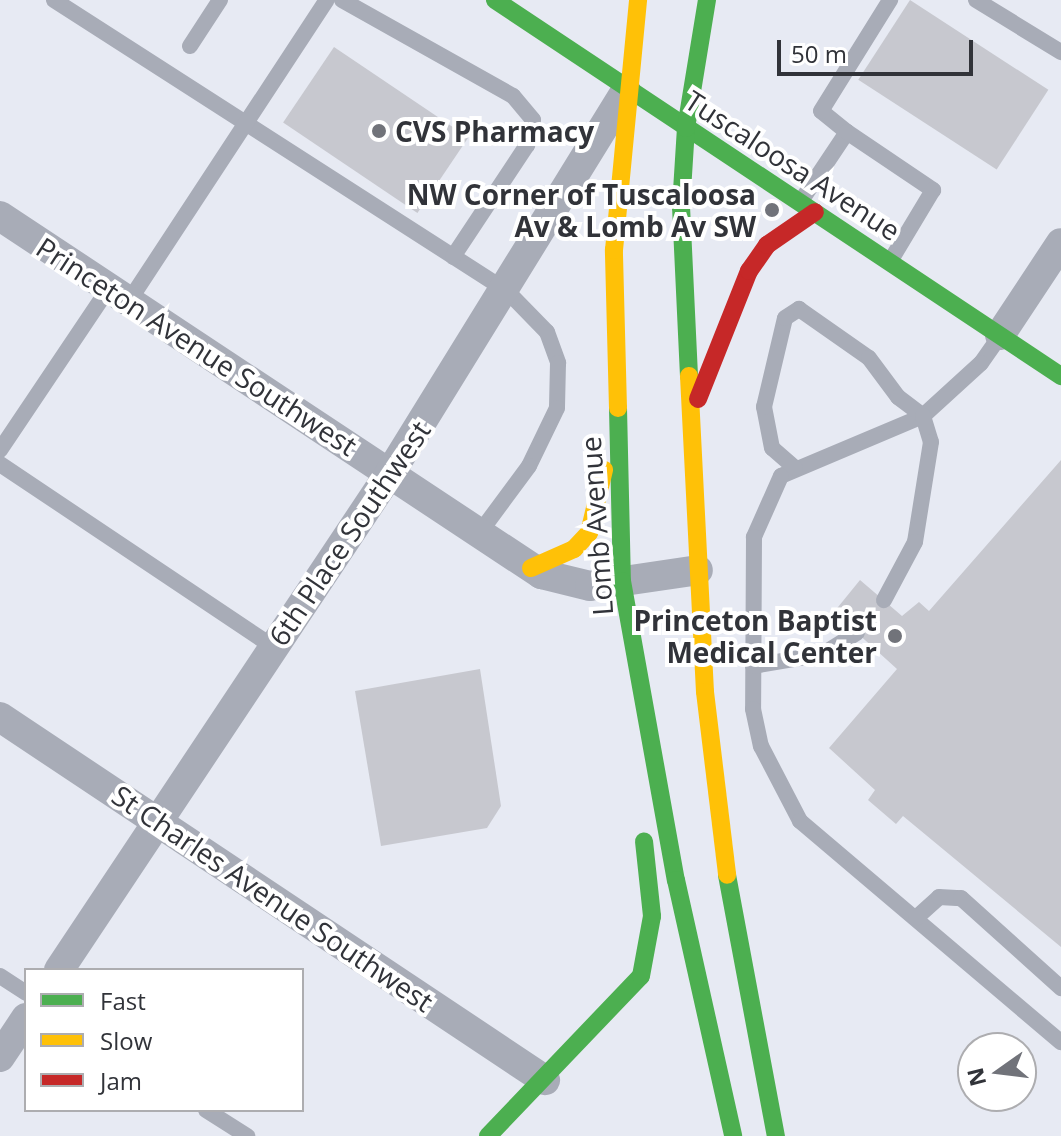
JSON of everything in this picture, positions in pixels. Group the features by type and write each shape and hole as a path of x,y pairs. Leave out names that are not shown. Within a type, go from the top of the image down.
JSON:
{"main road":[{"name":"Tuscaloosa Avenue","path":"495,0 1061,376"},
{"name":"Lomb Avenue","path":"638,0 627,89 614,250 622,581 733,1136"},
{"path":"707,0 686,128 681,207 705,692 736,947 776,1136"},
{"path":"518,16 538,5"},
{"path":"691,419 749,271 767,245 808,207"},
{"path":"531,568 574,549 589,533 616,382"},
{"path":"488,1136 545,1080 641,976 652,916 643,835 642,692"}],"street":[{"name":"6th Place Southwest","path":"60,968 390,473 507,291 627,89"},
{"name":"Princeton Avenue Southwest","path":"0,216 531,568 590,586 698,570"},
{"path":"1000,335 1059,252"},
{"name":"St Charles Avenue Southwest","path":"0,717 545,1080"},
{"path":"0,1057 24,1021"}],"lane":[{"path":"54,0 507,291 547,332 558,363 557,408 529,466 478,535"},
{"path":"190,46 220,0"},
{"path":"0,450 245,123 327,0"},
{"path":"342,0 513,96 533,120 527,145 453,257"},
{"path":"890,0 821,111 933,190 890,262"},
{"path":"976,0 1061,52"},
{"path":"808,207 847,132"},
{"path":"795,468 772,448 764,407 770,363 794,310 807,310 869,358 898,397 923,416 931,442 915,542 884,600"},
{"path":"1000,335 981,363 923,416 883,437 795,468 764,502 754,537 753,666 761,746 800,821 1061,1042"},
{"path":"0,464 273,647"},
{"path":"753,666 823,654 857,633"},
{"path":"916,918 939,897 961,898 1061,988"},
{"path":"0,976 24,992"},
{"path":"209,1112 247,1136"}],"building":[{"path":"910,0 1048,90 997,170 858,80"},
{"name":"CVS Pharmacy","path":"334,47 468,138 417,213 283,122"},
{"path":"1061,460 1061,947 903,816 896,824 868,800 875,790 829,748 897,669 834,612 860,580 902,616 919,602 929,611"},
{"path":"480,669 501,806 487,828 381,846 355,691"}],"traffic: fast":[{"path":"495,0 1061,376"},
{"path":"689,376 681,207 686,128 707,0"},
{"path":"618,408 622,581 676,880 733,1136"},
{"path":"488,1136 641,976 652,916 644,841"},
{"path":"727,875 776,1136"}],"traffic: slow":[{"path":"618,408 614,250 638,0"},
{"path":"689,376 705,692 727,875"},
{"path":"531,568 574,549 589,533 604,470"}],"traffic: jam":[{"path":"698,399 749,271 767,245 815,212"}],"place":[{"name":"CVS Pharmacy","path":"379,131"},
{"name":"NW Corner of Tuscaloosa Av & Lomb Av SW","path":"772,210"},
{"name":"Princeton Baptist Medical Center","path":"895,636"}]}
